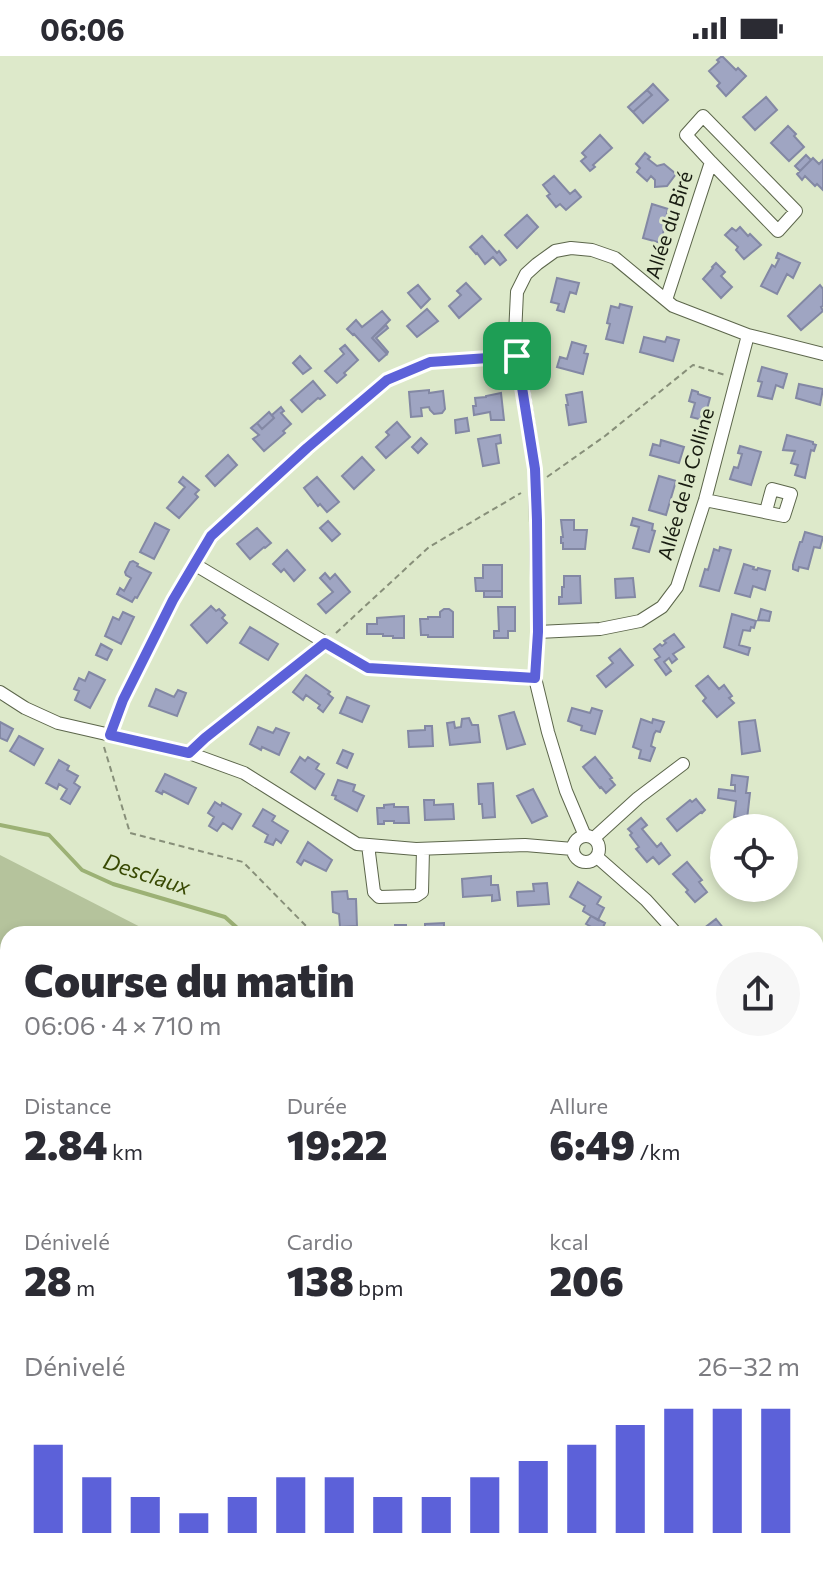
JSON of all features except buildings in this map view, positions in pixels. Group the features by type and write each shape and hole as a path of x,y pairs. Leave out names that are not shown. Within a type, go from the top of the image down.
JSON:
{"street":[{"name":"Allée du Biré","path":"703,116 796,211 778,231 711,162 686,135 703,116"},
{"name":"Allée du Biré","path":"666,300 711,162"},
{"path":"683,764 590,837 578,838 573,849 575,857 582,862 590,862 597,857 600,849 590,837 566,791 535,678 538,632 536,485 517,356 517,292 526,274 555,251 571,248 592,250 615,258 673,306 748,335 823,354"},
{"name":"Allée de la Colline","path":"538,632 600,629 640,621 662,607 677,587 705,500 748,335"},
{"path":"104,734 173,600 211,536 307,448 387,380 430,362 517,356"},
{"path":"705,500 766,511"},
{"path":"194,564 368,668 535,678"},
{"path":"0,692 58,723 189,753 244,773 357,844 423,849 525,845 573,849"},
{"path":"368,845 374,892 379,897 418,895 422,892 423,849"},
{"path":"597,857 646,900 670,926"}],"path":[{"path":"189,753 325,643 429,547 536,485 605,436 693,365 736,378"},
{"path":"104,734 130,833 243,862 306,926"}],"green space":[{"path":"0,855 138,926 0,926"}],"waterway":[{"name":"Desclaux","path":"0,825 49,835 82,870 113,884 225,917 235,926"}],"route":[{"path":"517,356 535,469 538,632 535,678 368,668 325,643 189,753 110,735 123,700 173,600 211,536 387,380 430,362 517,356"}]}
